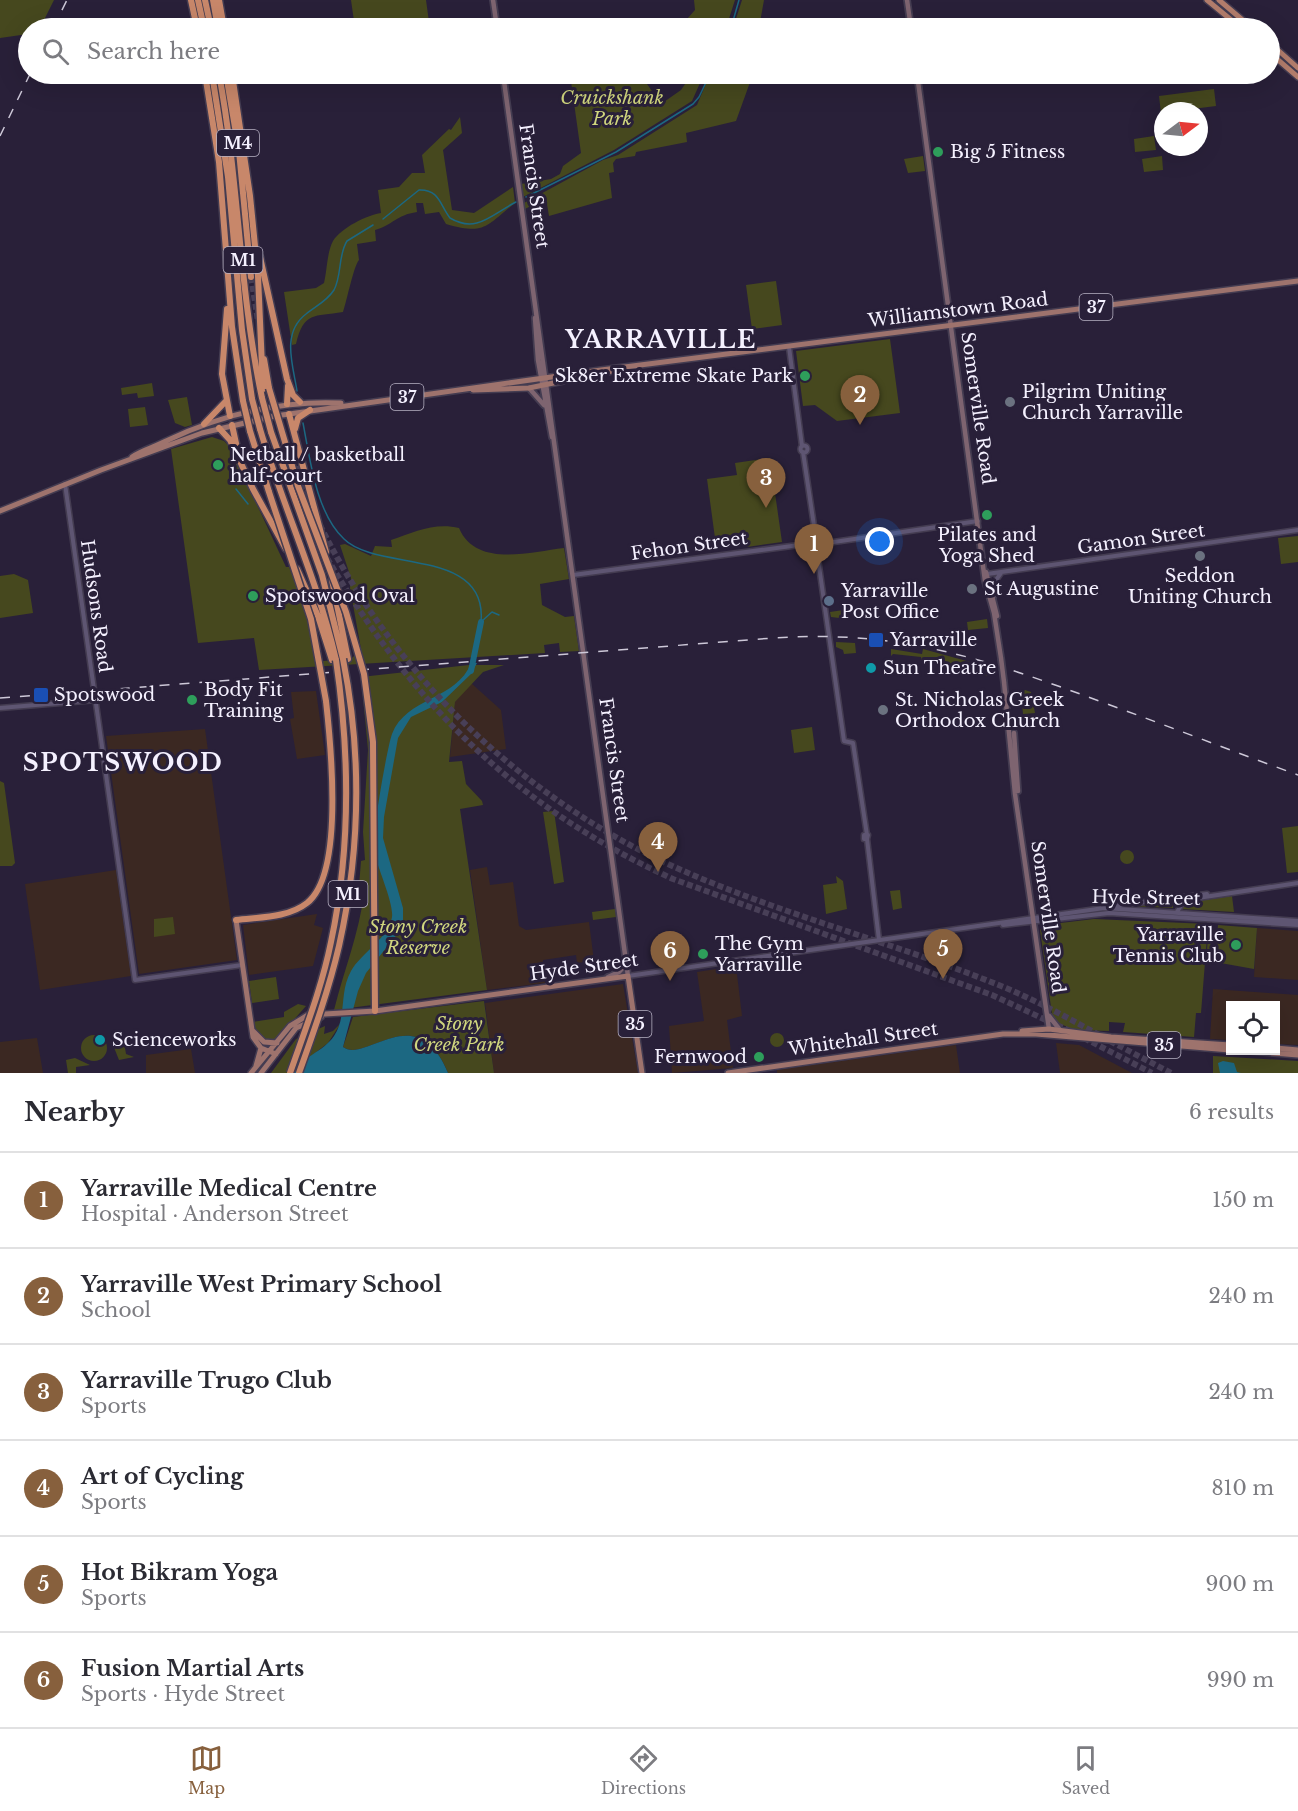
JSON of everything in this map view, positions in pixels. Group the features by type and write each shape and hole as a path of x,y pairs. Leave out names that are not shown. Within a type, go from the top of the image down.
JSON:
{"highway":[{"path":"191,0 195,18"},
{"path":"198,0 202,18"},
{"path":"205,0 209,18"},
{"path":"213,0 216,18"},
{"path":"219,0 222,18"},
{"path":"1208,0 1229,18"},
{"path":"1219,0 1240,18"},
{"path":"1280,52 1298,68"},
{"path":"1280,62 1298,77"},
{"name":"M1","path":"207,84 224,218 232,327 243,401 268,492 311,619 326,701 331,810 328,864 324,882 311,900 296,910 236,920"},
{"name":"M1","path":"209,84 223,138"},
{"name":"M1","path":"214,84 223,138 244,348 252,399 276,480 319,595 340,660 348,806 338,905 326,964 290,1073"},
{"name":"M1","path":"221,84 234,173 247,312 266,413 322,576 352,708 356,807 348,897 334,967 299,1073"},
{"name":"M4","path":"228,84 239,151 251,277"},
{"name":"M1","path":"233,84 250,196 263,398"},
{"path":"250,196 264,284 287,379 293,395 300,402"},
{"path":"224,218 227,316 222,374 230,416"},
{"path":"258,302 269,388 298,486 353,631 365,682 373,749 375,1011"},
{"path":"287,379 287,404"},
{"path":"204,424 226,400"},
{"path":"297,443 297,421 310,410"},
{"path":"289,414 326,554 340,660"},
{"path":"232,425 246,474"},
{"path":"219,428 230,440 340,660"}],"main road":[{"path":"493,0 495,18"},
{"path":"907,0 910,18"},
{"name":"Francis Street","path":"504,84 642,1073"},
{"name":"Somerville Road","path":"918,84 978,521 1002,659"},
{"name":"Williamstown Road","path":"289,414 544,378 1298,281"},
{"name":"Williamstown Road","path":"462,390 486,391 545,386 622,369"},
{"name":"Francis Street","path":"545,386 545,408 555,451"},
{"path":"529,388 545,408"},
{"name":"Williamstown Road","path":"230,416 300,402 351,404"},
{"path":"287,404 289,414"},
{"name":"37","path":"0,511 130,459 219,428 289,414"},
{"path":"230,416 232,425"},
{"name":"37","path":"130,459 204,424 230,416"},
{"name":"Somerville Road","path":"986,573 994,596 1015,757 1017,802 1050,1032"},
{"path":"236,920 255,1041 261,1048 272,1052"},
{"path":"604,979 619,972 627,963"},
{"name":"Hyde Street","path":"339,1013 375,1011 628,976"},
{"path":"1046,1008 1052,1022 1060,1030"},
{"path":"261,1073 277,1043 290,1026 304,1017 339,1013"},
{"path":"251,1073 300,1025 339,1013"},
{"path":"252,1029 264,1042 277,1043"},
{"path":"252,1029 272,1052"},
{"name":"Whitehall Street","path":"1050,1032 1060,1030 1226,1049"},
{"name":"Whitehall Street","path":"728,1073 1003,1034 1050,1032 1200,1045 1226,1045"},
{"path":"251,1073 258,1062 261,1048"},
{"path":"1280,1048 1298,1050"},
{"path":"1280,1053 1298,1055"}],"street":[{"path":"789,347 844,741 851,744 864,822 879,940"},
{"name":"Hudsons Road","path":"65,484 135,980 242,965"},
{"name":"Fehon Street","path":"573,575 978,521"},
{"name":"Gamon Street","path":"986,573 1298,530"},
{"path":"994,596 996,579 1001,572"},
{"path":"0,708 96,700"},
{"path":"1104,908 1298,883"},
{"path":"1177,914 1183,903 1213,894"},
{"path":"1176,900 1197,898"},
{"name":"Hyde Street","path":"1034,920 1104,908 1298,926"},
{"name":"Hyde Street","path":"628,976 1034,920 1103,913 1177,914"},
{"name":"Hyde Street","path":"1239,919 1298,921"}],"shaded area":[{"path":"471,683 501,710 506,749 450,757 455,702"},
{"path":"316,691 325,755 297,759 290,719 294,718 291,692"},
{"path":"205,729 237,960 139,974 106,736"},
{"path":"487,867 490,885 513,882 519,926 526,930 589,922 594,961 577,963 576,955 543,960 545,983 487,990 470,870"},
{"path":"116,870 131,976 40,990 25,884"},
{"path":"317,914 314,925 323,928 313,966 249,975 243,925"},
{"path":"1257,928 1298,931 1298,980 1254,977"},
{"path":"736,966 742,1016 727,1020 733,1068 672,1073 669,1026 704,1021 697,972"},
{"path":"623,984 638,1073 494,1073 485,1003"},
{"path":"1213,989 1298,995 1298,1045 1280,1044 1280,1001 1226,1001 1226,1040 1210,1039"},
{"path":"37,1038 43,1073 0,1073 0,1042"},
{"path":"1056,1043 1079,1045 1132,1073 1060,1073"},
{"path":"956,1045 960,1073 777,1073 777,1070"},
{"path":"191,1049 195,1073 146,1073 146,1055"}],"green space":[{"path":"0,0 54,0 45,18 18,18 18,35 0,38"},
{"path":"351,0 426,0 428,18 354,18"},
{"path":"694,0 735,0 729,18 688,18 695,10"},
{"path":"742,0 764,0 761,18 736,18"},
{"name":"Cruickshank Park","path":"571,84 647,84 661,104 681,90 685,84 700,84 692,101 614,150 523,197 521,184 551,179 560,174 563,166 581,153"},
{"path":"706,84 749,84 736,121 686,133 687,142 636,152 635,156 616,159 613,163 614,172 609,173 612,198 549,216 546,198 525,209 524,203 603,160 618,155 697,105"},
{"path":"1214,89 1216,106 1208,107 1208,102 1160,102 1159,96"},
{"path":"460,117 462,133 443,150 452,210 474,213 513,187 515,203 484,227 469,229 446,224 439,212 425,214 423,203 416,203 417,212 404,215 375,230 376,241 357,244 359,260 343,312 317,316 307,321 299,333 296,344 292,345 284,292 316,288 324,283 329,251 337,236 355,223 381,213 378,190 399,187 412,173 425,173 422,155 449,129 451,130"},
{"path":"1154,136 1154,150 1135,152 1134,139"},
{"path":"923,156 925,171 908,173 904,159"},
{"path":"1162,156 1163,170 1144,172 1142,159"},
{"path":"776,281 782,325 752,329 746,285"},
{"path":"890,339 900,413 837,421 815,405 803,406 796,351"},
{"path":"152,383 154,396 138,398 137,393 122,395 121,388"},
{"path":"187,397 192,425 185,427 175,423 168,400"},
{"path":"145,407 148,425 130,427 128,409"},
{"path":"212,437 224,441 230,447 286,567 289,567 314,627 323,661 351,659 361,649 350,588 351,578 340,545 345,544 371,556 375,546 392,547 391,540 441,526 459,528 467,541 478,549 491,553 520,554 564,548 569,579 540,584 542,605 565,617 574,616 579,651 560,652 559,643 544,645 545,653 259,670 254,638 198,643 171,449"},
{"path":"770,458 782,542 747,547 745,534 715,538 707,479 737,475 735,463"},
{"path":"1298,536 1298,562 1281,564 1278,538"},
{"path":"14,574 28,580 33,613 0,618 0,576"},
{"path":"850,609 848,619 831,617 830,612"},
{"path":"987,619 988,628 968,630 967,622"},
{"path":"836,642 855,643 856,653 844,654 843,650 836,647"},
{"path":"891,649 922,654 923,649 992,668 993,675 975,676 943,669 942,663 921,660 921,657 893,654 891,656"},
{"name":"Stony Creek Reserve","path":"469,665 504,665 483,672 455,702 449,762 462,761 466,784 483,805 460,809 487,990 334,1010 355,937 364,893 359,886 361,861 365,860 363,832 368,750 361,677"},
{"path":"1025,690 1031,692 1035,713 1023,714 1021,694"},
{"path":"812,727 815,750 794,753 791,730"},
{"path":"0,781 4,783 15,863 12,866 0,866"},
{"path":"554,811 564,882 554,884 543,812"},
{"path":"1298,826 1298,872 1287,873 1282,828"},
{"path":"1124,850 1130,850 1134,857 1130,864 1124,864 1120,860 1120,854"},
{"path":"836,876 843,881 847,909 826,914 823,885 837,883"},
{"path":"900,890 902,908 893,910 890,891"},
{"path":"1232,896 1234,912 1181,909 1185,903"},
{"path":"1173,900 1173,908 1128,906"},
{"path":"615,909 616,917 593,920 592,912"},
{"path":"173,917 175,934 154,937 154,919"},
{"path":"1094,919 1208,924 1201,1013 1196,1013 1194,1037 1123,1032 1125,1023 1109,1022 1109,1031 1075,1030 1053,1021 1040,930 1044,925"},
{"path":"1209,924 1212,924 1209,963 1206,963"},
{"name":"Yarraville Tennis Club","path":"1218,925 1257,928 1254,969 1215,962"},
{"path":"276,977 279,999 252,1003 249,981"},
{"name":"Stony Creek Park","path":"484,1001 494,1073 448,1073 436,1051 422,1039 407,1036 393,1038 365,1048 353,1050 343,1047 353,1017"},
{"path":"298,1004 306,1006 276,1040 268,1041 257,1032 253,1022 284,1017 284,1012"},
{"path":"341,1023 328,1043 289,1073 271,1073 296,1039 325,1026 324,1034 333,1031"},
{"path":"774,1033 780,1033 784,1040 780,1047 774,1047 770,1043 770,1037"},
{"path":"94,1035 103,1039 107,1048 103,1057 94,1061 85,1057 81,1048 85,1039"},
{"path":"115,1042 124,1042 126,1054 134,1057 119,1060 113,1045"},
{"path":"1213,1056 1298,1061 1298,1073 1213,1073"},
{"path":"75,1058 90,1065 76,1067 76,1073 68,1073 66,1060"}],"water":[{"path":"471,663 477,663 471,674 442,702 411,717 398,738 384,817 383,838 403,908 403,927 366,973 358,991 343,1047 353,1050 365,1048 392,1038 407,1036 422,1039 436,1051 448,1073 289,1073 334,1036 338,1029 345,987 351,971 390,925 392,911 374,851 374,843 380,793 392,734 408,712 455,684"},
{"path":"1223,1061 1234,1063 1237,1072 1241,1073 1220,1073 1218,1063"}],"waterway":[{"path":"734,18 739,0"},
{"path":"526,197 616,152 693,104 705,84"},
{"path":"383,219 419,190 426,190 435,195 450,218 468,224 484,221 516,202"},
{"path":"297,391 291,360 293,330 306,314 334,290 342,252 347,241 373,225"},
{"path":"303,423 316,485 334,528 344,539 360,549 449,571 467,582 478,598 481,622"},
{"path":"236,489 248,504"},
{"path":"482,621 492,612 499,615"},
{"path":"471,671 481,622"}],"tunnel":[{"path":"237,237 242,290"},
{"path":"251,277 258,321"},
{"path":"293,458 311,505"},
{"path":"295,491 310,525"},
{"path":"320,525 351,581 386,633 426,682 470,728 517,770 568,808 622,841 679,869 760,901 966,972 1042,1005 1101,1036"},
{"path":"327,558 360,611 395,660 433,705 474,747 518,785 565,820 617,851 673,879 992,995 1072,1032"},
{"path":"1084,1038 1152,1073"},
{"path":"1110,1041 1171,1073"}],"railway":[{"path":"58,18 67,0"},
{"path":"0,136 25,84"},
{"path":"0,698 773,638 820,636 864,638 946,652 985,662 1067,689 1298,775"}],"place":[{"name":"Big 5 Fitness","path":"938,152"},
{"name":"Sk8er Extreme Skate Park","path":"805,376"},
{"name":"Pilgrim Uniting Church Yarraville","path":"1010,402"},
{"name":"Yarraville West Primary School","path":"860,425"},
{"name":"Netball / basketball half-court","path":"218,465"},
{"name":"Yarraville Trugo Club","path":"766,508"},
{"name":"Pilates and Yoga Shed","path":"987,515"},
{"name":"Seddon Uniting Church","path":"1200,556"},
{"name":"Yarraville Medical Centre","path":"814,574"},
{"name":"St Augustine","path":"972,589"},
{"name":"Spotswood Oval","path":"253,596"},
{"name":"Yarraville Post Office","path":"829,601"},
{"name":"Yarraville","path":"876,640"},
{"name":"Sun Theatre","path":"871,668"},
{"name":"Spotswood","path":"41,695"},
{"name":"Body Fit Training","path":"192,700"},
{"name":"St. Nicholas Greek Orthodox Church","path":"883,710"},
{"name":"Art of Cycling","path":"658,872"},
{"name":"Yarraville Tennis Club","path":"1236,945"},
{"name":"The Gym Yarraville","path":"703,954"},
{"name":"Hot Bikram Yoga","path":"943,979"},
{"name":"Fusion Martial Arts","path":"670,981"},
{"name":"Scienceworks","path":"100,1040"},
{"name":"Fernwood","path":"759,1057"}],"district":[{"name":"YARRAVILLE","path":"661,340"},
{"name":"SPOTSWOOD","path":"123,763"}]}
